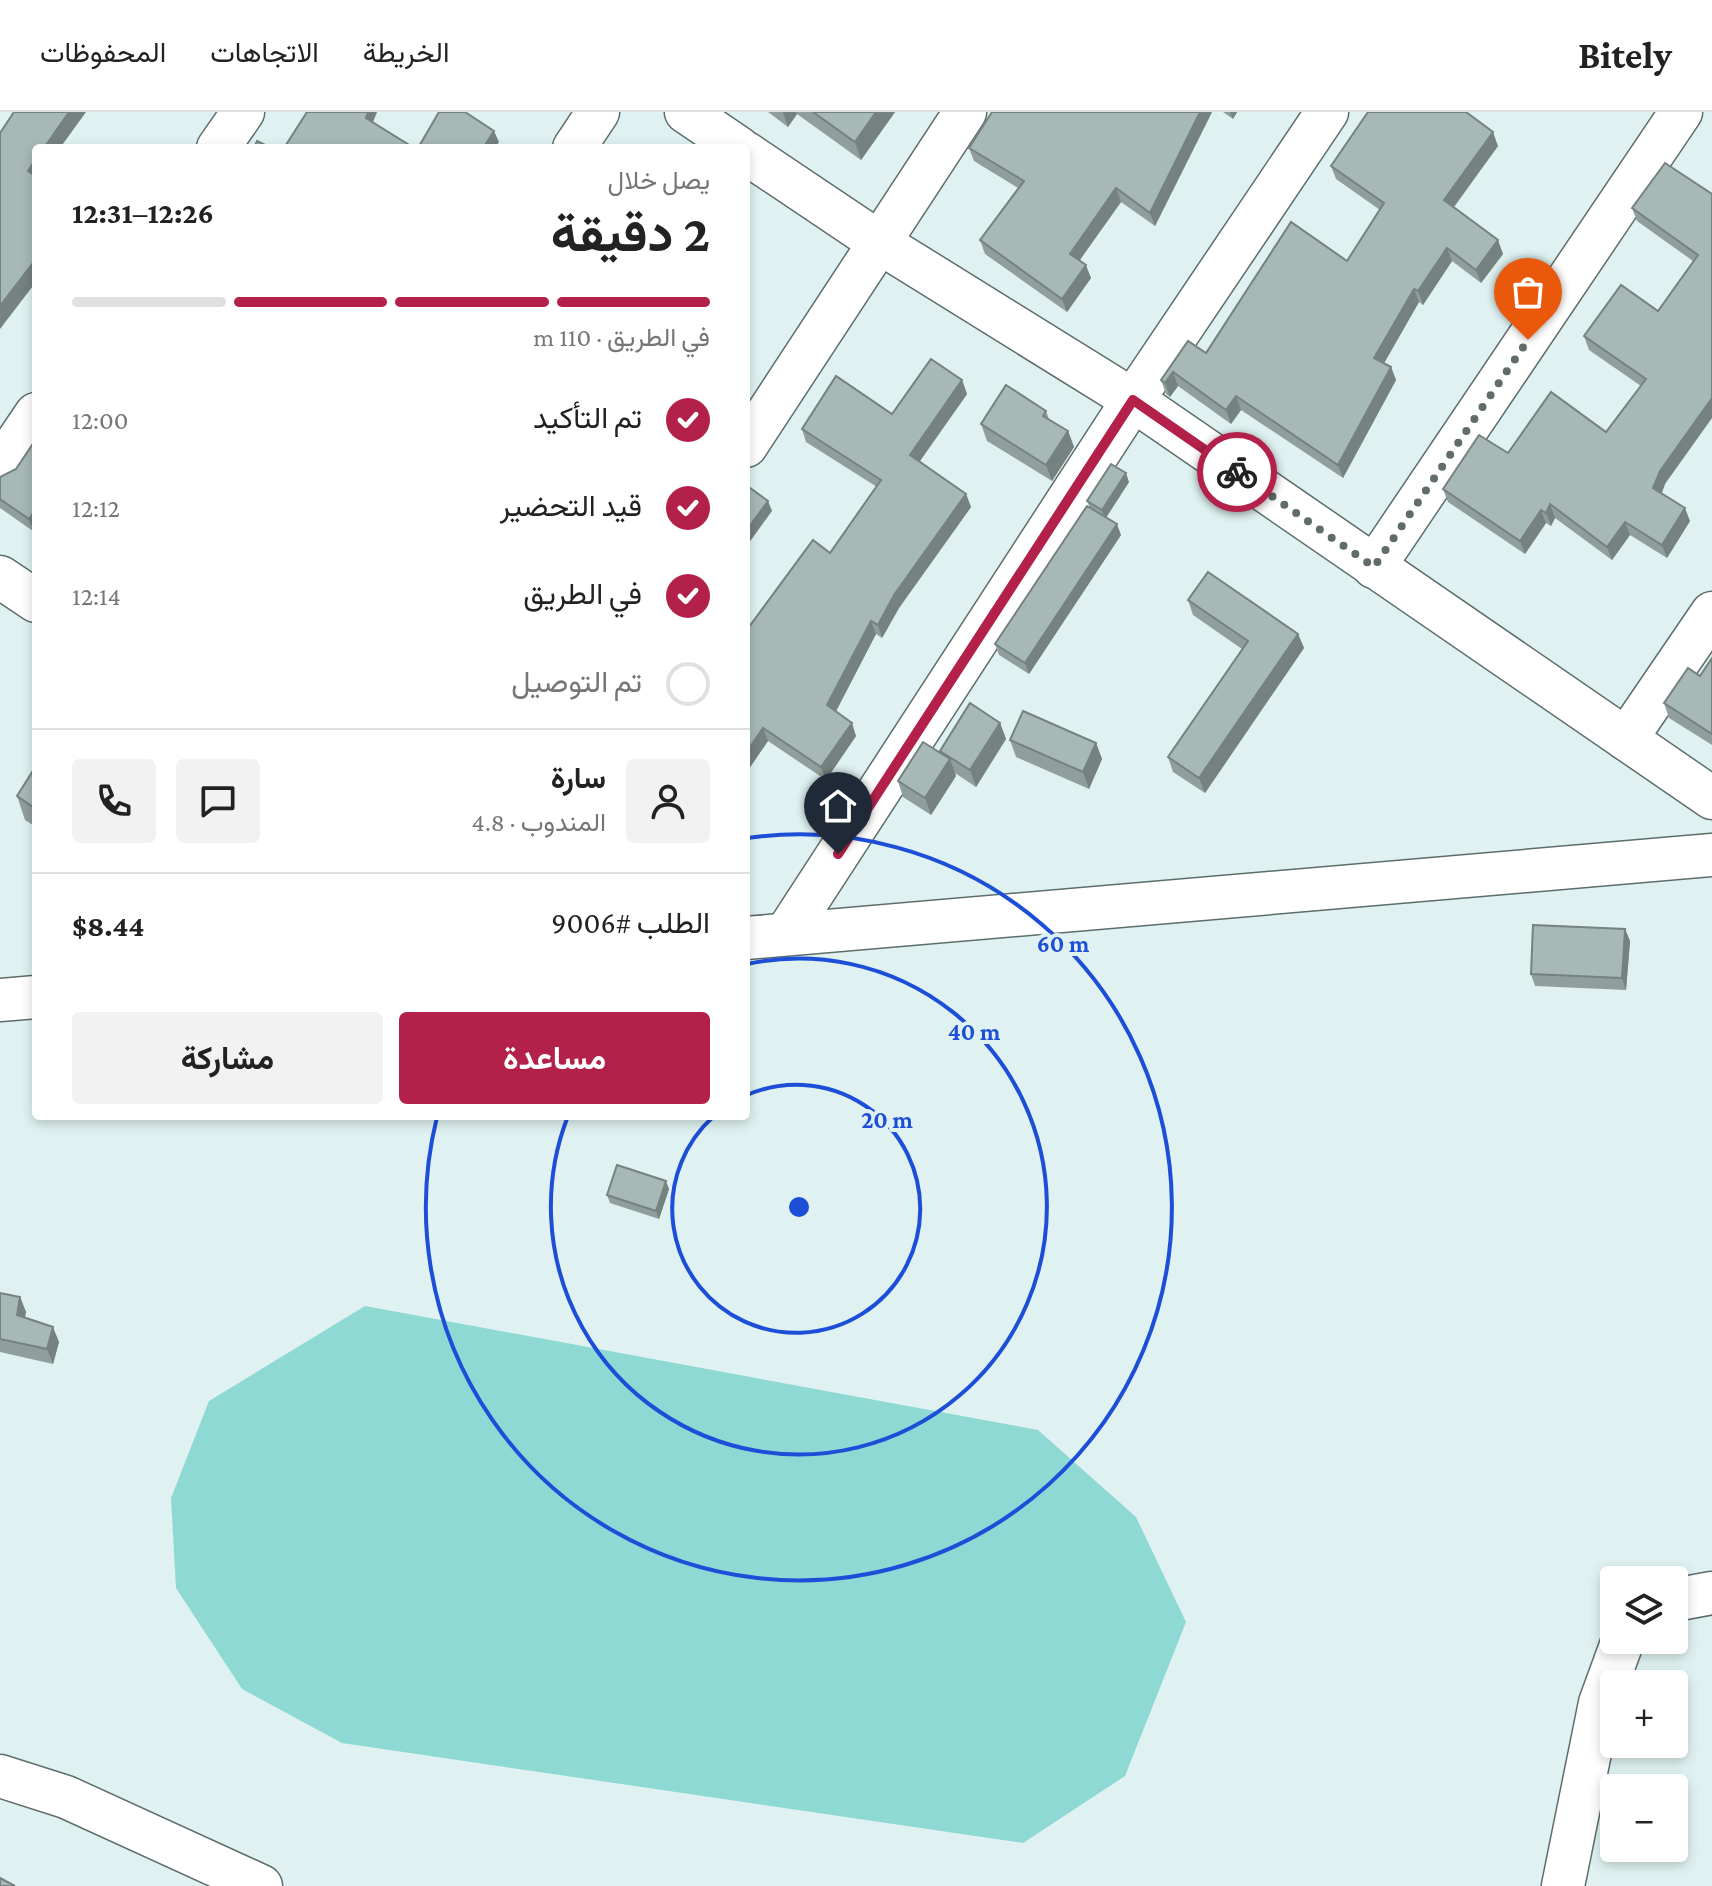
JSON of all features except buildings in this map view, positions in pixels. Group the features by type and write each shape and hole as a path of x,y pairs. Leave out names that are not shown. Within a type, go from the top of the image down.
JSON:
{"street":[{"path":"221,144 243,112"},
{"path":"577,144 598,112"},
{"path":"686,112 733,144"},
{"path":"750,440 965,112"},
{"path":"766,936 1327,112"},
{"path":"1374,567 1681,112"},
{"path":"750,156 880,243 1133,400 1712,798"},
{"path":"0,467 32,420"},
{"path":"0,577 32,598"},
{"path":"1626,739 1712,613"},
{"path":"766,936 1712,855"},
{"path":"0,1000 32,997"},
{"path":"1688,1597 1712,1593"},
{"path":"1563,1886 1600,1703 1618,1654"},
{"path":"0,1776 66,1797 261,1886"}],"shaded area":[{"path":"365,1306 1038,1430 1136,1517 1186,1622 1125,1776 1023,1843 342,1743 242,1689 176,1588 171,1498 209,1401"}],"way so far":[{"path":"1237,472 1374,567 1528,340"}],"route":[{"path":"838,854 1133,400 1237,472"}]}
